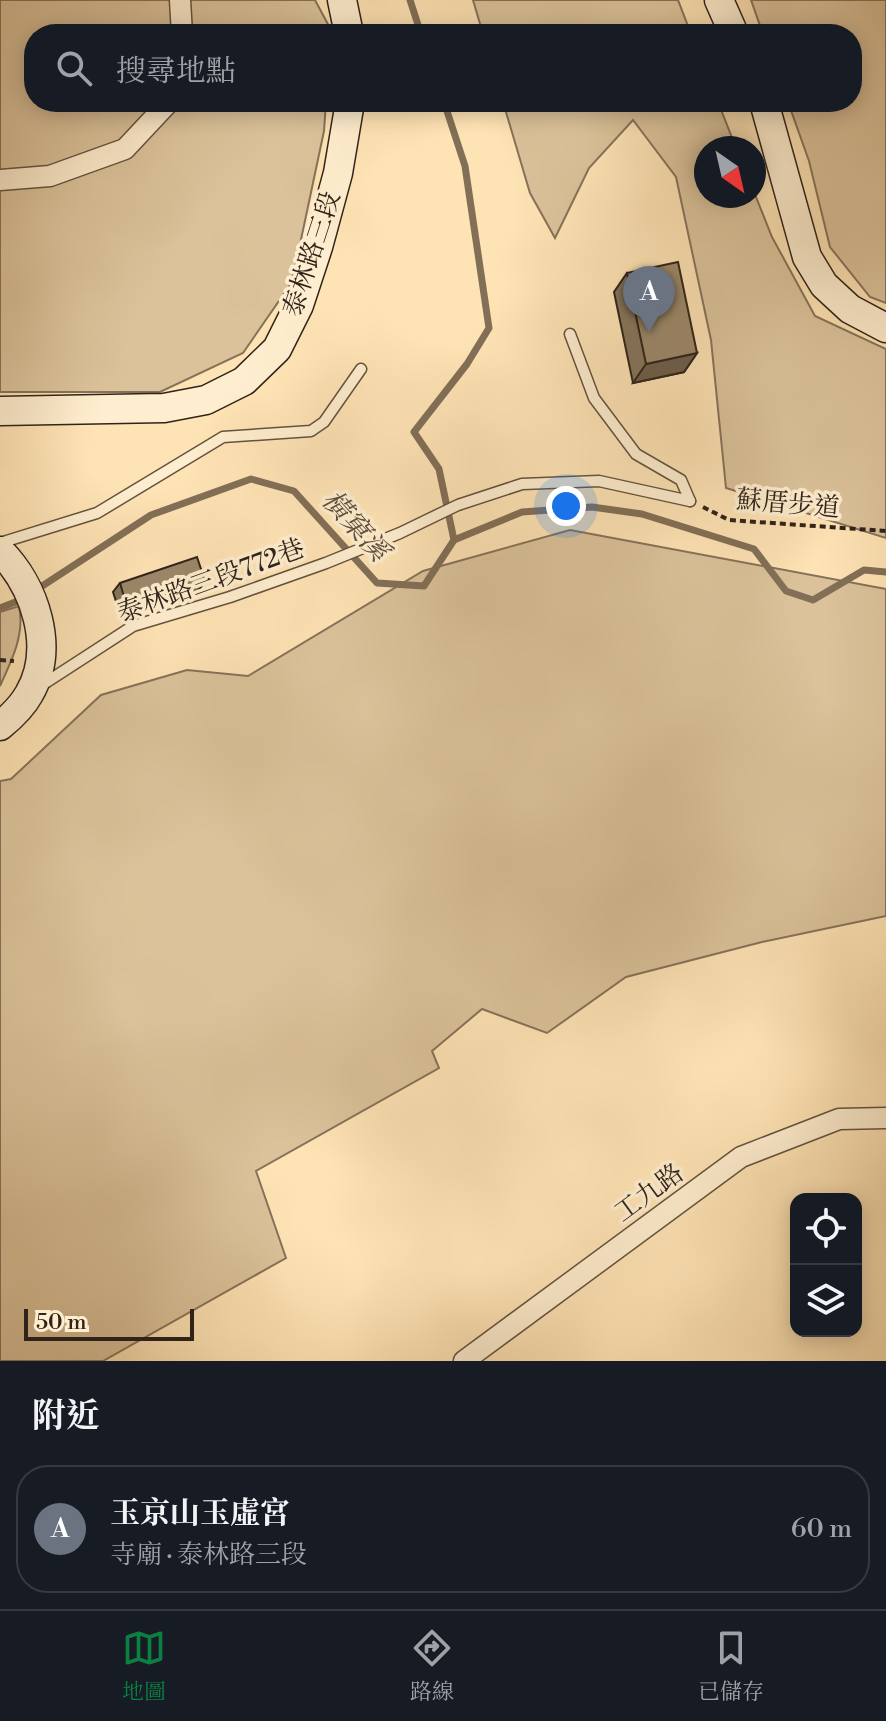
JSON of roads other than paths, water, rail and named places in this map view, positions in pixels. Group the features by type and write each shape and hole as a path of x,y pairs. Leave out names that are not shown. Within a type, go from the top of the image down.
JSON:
{"main road":[{"path":"342,0 347,24"},
{"path":"719,0 730,24"},
{"name":"泰林路三段","path":"0,411 164,408 206,400 244,381 277,349 299,305 338,173 348,112"},
{"path":"767,112 807,257 824,285 850,309 886,328"},
{"path":"0,726 17,711 30,693 40,665 42,638 37,611 4,552"}],"street":[{"path":"180,0 181,24"},
{"path":"0,180 50,176 125,149 160,112"},
{"name":"工九路","path":"464,1361 741,1157 839,1119 886,1118"}],"lane":[{"name":"泰林路三段772巷","path":"30,693 133,626 230,597 326,563 458,505 522,484 599,481 690,501 681,480 636,454 594,398 570,334"},
{"path":"4,552 97,513 223,437 311,431 324,422 361,369"}],"waterway":[{"name":"橫窠溪","path":"410,0 418,24"},
{"name":"橫窠溪","path":"33,592 151,515 251,479 294,491 377,583 424,586 454,540 439,469 414,432 467,364 489,328 465,166 447,112"},
{"path":"454,540 522,512 592,507 642,514 754,549 786,591 813,600 864,570 886,572"},
{"name":"橫窠溪","path":"0,608 23,599"}],"place":[{"name":"玉京山玉虛宮","path":"649,332"}]}
